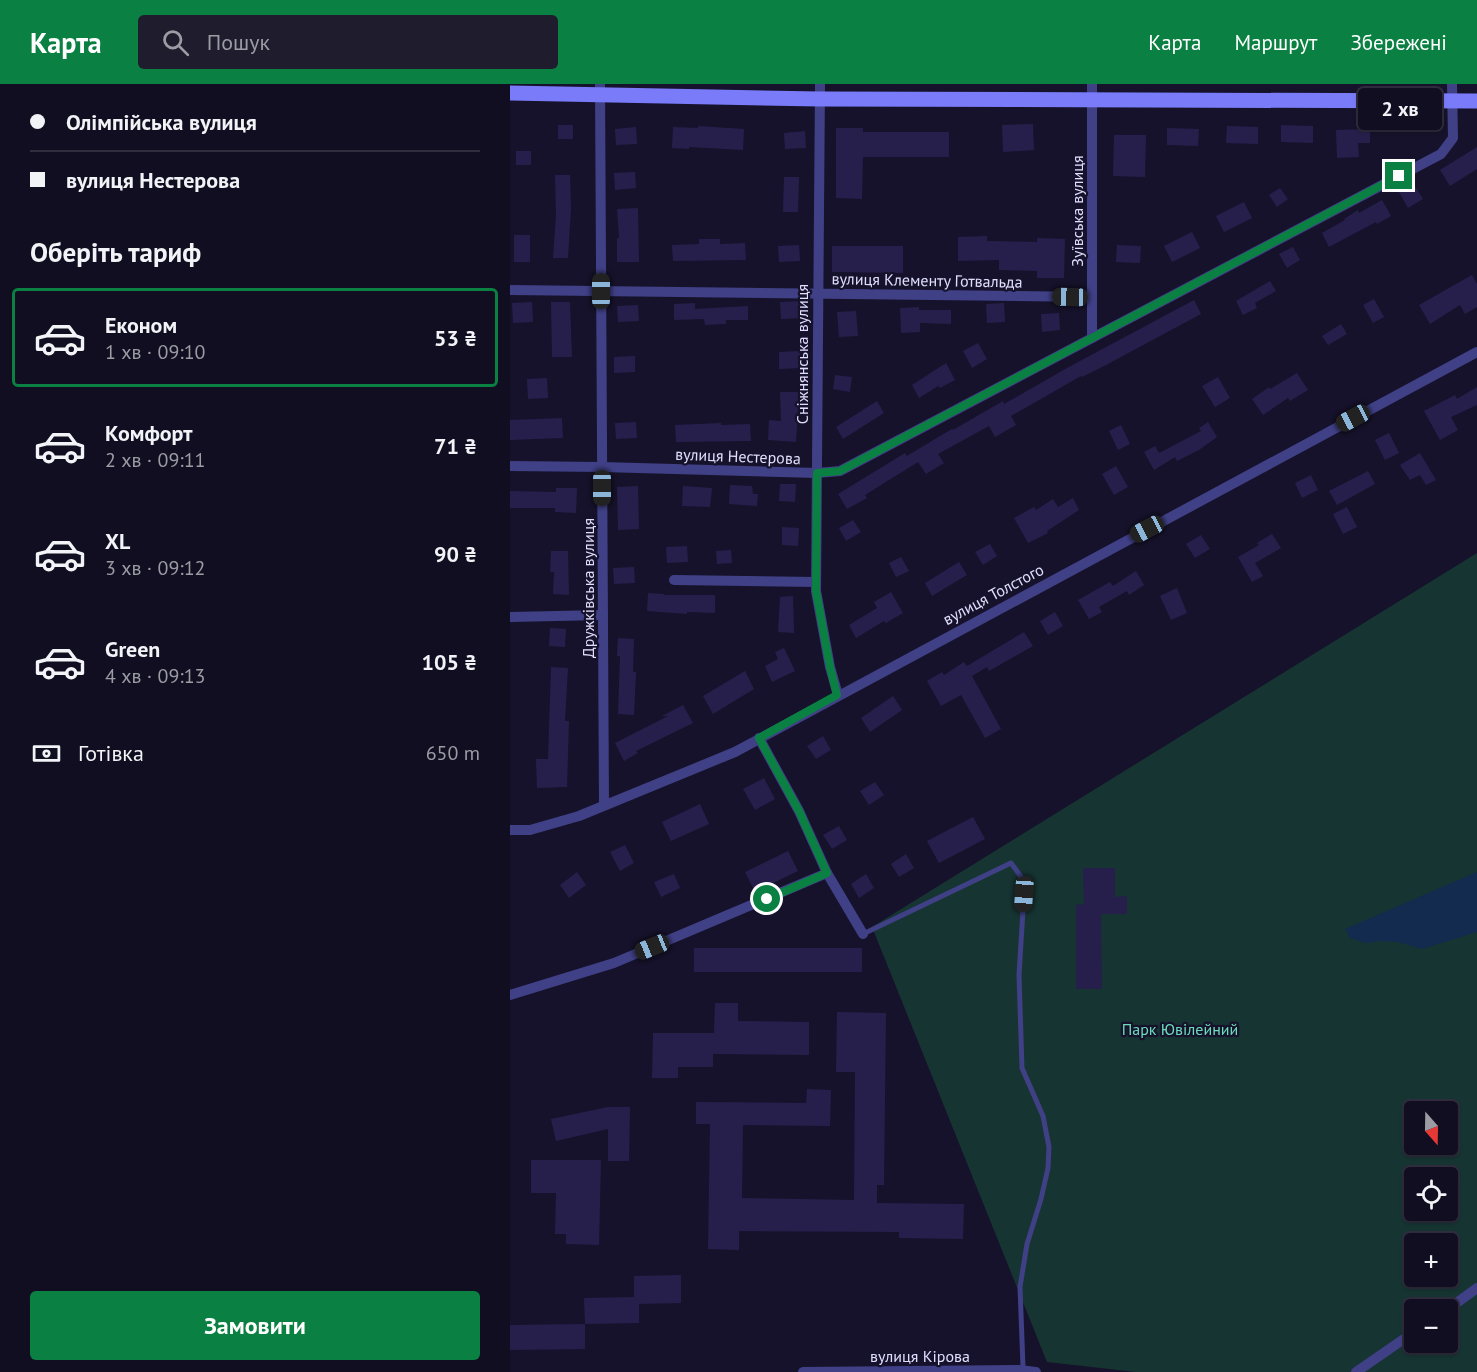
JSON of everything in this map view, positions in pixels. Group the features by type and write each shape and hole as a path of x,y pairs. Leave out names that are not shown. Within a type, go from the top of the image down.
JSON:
{"street":[{"name":"вулиця Нестерова","path":"510,466 817,473 840,471 1441,154 1453,138 1452,84"},
{"path":"510,93 600,90 1092,91 1477,101"},
{"name":"Дружківська вулиця","path":"600,90 604,805"},
{"name":"Зуївська вулиця","path":"1092,91 1092,338"},
{"name":"Сніжнянська вулиця","path":"820,92 816,591 837,695"},
{"name":"вулиця Клементу Готвальда","path":"510,290 1092,297"},
{"name":"вулиця Толстого","path":"510,830 530,830 579,816 735,752 1477,352"},
{"path":"674,580 816,582"},
{"path":"510,617 603,615"},
{"path":"759,738 799,811 827,873 863,934"},
{"path":"510,995 614,963 827,873"},
{"path":"1458,1302 1477,1288"},
{"path":"1356,1372 1404,1339"},
{"name":"вулиця Кірова","path":"803,1372 1019,1370 1036,1372"}],"lane":[{"path":"863,934 1011,862 1022,878 1024,894 1019,975 1022,1068 1043,1116 1049,1148 1048,1168 1027,1244 1020,1287 1023,1366 1019,1370"}],"green space":[{"name":"Парк Ювілейний","path":"1477,553 1477,1372 1136,1372 1047,1362 872,927"}],"water":[{"path":"1477,872 1477,932 1422,949 1398,942 1366,943 1350,938 1345,929"}],"building":[{"path":"1033,124 1034,150 1003,152 1002,125"},
{"path":"558,125 573,125 573,139 558,139"},
{"path":"1281,125 1313,126 1313,143 1281,142"},
{"path":"698,126 744,129 743,150 672,148 673,127 698,128"},
{"path":"1227,126 1258,127 1258,144 1226,143"},
{"path":"636,127 637,144 616,145 615,129"},
{"path":"836,128 863,128 863,132 949,132 949,157 863,157 862,199 836,198"},
{"path":"1167,128 1199,129 1198,146 1167,145"},
{"path":"1370,129 1370,143 1358,143 1359,157 1337,158 1336,130"},
{"path":"805,131 806,148 785,149 784,133"},
{"path":"1114,135 1146,135 1145,177 1113,176"},
{"path":"1477,147 1477,169 1450,186 1440,170"},
{"path":"516,151 531,151 531,165 516,165"},
{"path":"635,172 636,188 615,190 614,173"},
{"path":"555,175 570,175 571,209 568,258 553,258 556,215"},
{"path":"784,177 799,177 798,212 783,212"},
{"path":"1413,183 1423,199 1408,208 1399,192"},
{"path":"1280,188 1288,199 1277,207 1269,195"},
{"path":"1382,200 1391,216 1329,247 1322,233 1358,210 1359,213"},
{"path":"1244,202 1252,218 1224,232 1216,216"},
{"path":"638,208 639,262 617,262 617,238 619,238 617,209"},
{"path":"1192,232 1200,248 1172,262 1164,246"},
{"path":"514,235 530,235 530,262 514,262"},
{"path":"987,236 987,241 1037,242 1037,238 1065,239 1064,278 1037,278 1037,271 999,270 999,260 958,261 958,237"},
{"path":"699,239 720,239 720,244 745,243 746,260 673,261 672,245 699,244"},
{"path":"799,245 800,261 779,262 778,246"},
{"path":"1117,245 1141,246 1140,263 1116,262"},
{"path":"832,246 903,246 903,273 832,272"},
{"path":"1293,247 1300,260 1287,268 1279,254"},
{"path":"1472,275 1477,284 1477,307 1465,314 1460,305 1430,324 1419,305"},
{"path":"1270,281 1276,291 1255,303 1257,308 1243,315 1236,301"},
{"path":"1374,299 1384,317 1373,323 1363,305"},
{"path":"1194,300 1201,314 1081,376 1011,416 1016,425 995,437 989,426 938,454 944,463 926,474 918,462 865,495 867,498 847,509 838,494 905,453 907,456 1003,401 1004,404"},
{"path":"801,301 802,318 781,319 780,302"},
{"path":"532,302 533,322 513,323 512,303"},
{"path":"551,302 570,302 572,357 552,357"},
{"path":"695,303 695,309 748,306 748,320 726,320 726,324 705,325 704,319 674,320 674,304"},
{"path":"1004,303 1005,322 987,323 986,304"},
{"path":"638,305 639,321 618,322 617,306"},
{"path":"919,307 919,310 951,310 951,324 920,323 920,332 901,333 900,308"},
{"path":"856,311 858,336 839,337 837,312"},
{"path":"1059,313 1060,330 1042,332 1041,314"},
{"path":"1341,324 1347,334 1328,345 1322,336"},
{"path":"978,343 987,359 972,368 963,351"},
{"path":"800,351 800,368 779,369 779,352"},
{"path":"635,356 635,372 614,373 614,357"},
{"path":"946,363 955,380 940,388 938,386 919,398 912,385"},
{"path":"1297,373 1308,390 1290,401 1288,398 1263,415 1252,399 1269,387 1270,389"},
{"path":"835,375 852,377 850,392 833,389"},
{"path":"1218,377 1230,398 1215,407 1202,386"},
{"path":"547,378 548,398 528,399 527,379"},
{"path":"1477,387 1477,405 1451,417 1458,430 1440,440 1424,411 1455,395 1457,399"},
{"path":"780,392 801,392 796,442 768,440 769,420 781,421"},
{"path":"877,401 884,413 843,439 836,427"},
{"path":"562,418 563,438 510,440 510,420"},
{"path":"636,422 637,438 616,439 615,423"},
{"path":"1208,422 1217,437 1199,450 1177,461 1175,457 1154,470 1144,452 1155,446 1159,453 1201,431 1199,428"},
{"path":"721,423 721,425 750,424 751,441 676,442 675,425"},
{"path":"1121,425 1130,444 1118,450 1109,431"},
{"path":"1389,433 1399,453 1385,460 1375,440"},
{"path":"1420,453 1436,480 1426,485 1420,475 1410,480 1400,465"},
{"path":"1116,466 1128,487 1114,495 1102,474"},
{"path":"1368,471 1375,484 1337,505 1329,491"},
{"path":"1311,475 1318,490 1302,498 1295,483"},
{"path":"780,484 796,484 795,502 779,501"},
{"path":"730,485 752,486 753,494 758,494 757,506 729,504"},
{"path":"638,486 639,529 618,530 617,487"},
{"path":"683,486 712,488 710,507 682,506"},
{"path":"556,488 577,488 576,513 555,512 555,508 510,508 510,491 556,492"},
{"path":"1073,498 1079,510 1047,531 1048,533 1028,543 1014,518 1034,507 1036,510 1053,499 1058,507"},
{"path":"1347,507 1357,527 1343,534 1333,514"},
{"path":"853,520 861,532 846,541 839,528"},
{"path":"782,527 799,528 798,546 782,545"},
{"path":"1272,534 1281,548 1255,563 1263,576 1252,582 1238,557 1259,545 1257,543"},
{"path":"1201,535 1210,549 1195,558 1186,544"},
{"path":"990,544 997,556 983,565 975,552"},
{"path":"687,546 688,562 667,563 666,547"},
{"path":"731,550 732,563 717,564 716,551"},
{"path":"551,551 568,551 569,595 553,594 554,572 550,572"},
{"path":"901,557 909,571 896,577 889,563"},
{"path":"959,562 967,575 932,596 925,583"},
{"path":"634,567 635,583 614,584 613,568"},
{"path":"1136,571 1144,585 1129,595 1127,591 1099,607 1102,612 1089,619 1078,600 1110,582 1113,586"},
{"path":"1177,588 1187,613 1171,620 1160,596"},
{"path":"891,592 903,613 886,623 884,621 856,638 849,625 877,608 874,602"},
{"path":"648,593 715,595 715,613 687,612 687,614 647,611"},
{"path":"793,596 794,633 778,632 780,597"},
{"path":"1055,612 1063,626 1048,635 1040,621"},
{"path":"550,628 566,629 565,647 549,646"},
{"path":"1024,632 1033,646 989,671 987,667 972,676 1001,729 985,738 961,695 941,706 927,681 942,672 944,675 964,662 967,666"},
{"path":"618,638 634,639 633,672 636,672 634,715 618,714 620,656 617,656"},
{"path":"784,648 795,671 772,682 765,666 778,659 775,652"},
{"path":"551,667 568,668 565,721 569,721 567,787 537,788 536,759 548,759"},
{"path":"745,671 754,689 713,714 703,696"},
{"path":"893,696 902,710 870,732 861,718"},
{"path":"683,705 693,723 636,751 638,753 624,761 615,743 668,716 662,716"},
{"path":"823,736 831,750 816,759 807,746"},
{"path":"764,778 775,799 755,810 743,789"},
{"path":"875,782 884,795 869,805 860,791"},
{"path":"700,804 709,824 671,841 662,822"},
{"path":"973,817 985,839 939,863 927,841"},
{"path":"839,826 847,840 832,849 823,835"},
{"path":"625,845 634,863 620,871 610,852"},
{"path":"788,851 798,871 755,892 745,872"},
{"path":"906,854 914,868 899,877 891,864"},
{"path":"1083,868 1115,868 1115,897 1127,896 1127,914 1101,914 1102,989 1076,989 1076,905 1084,904"},
{"path":"577,872 586,885 569,898 560,885"},
{"path":"674,874 680,888 661,897 654,882"},
{"path":"866,874 874,888 859,898 851,884"},
{"path":"694,948 862,948 862,972 694,972"},
{"path":"715,1003 738,1003 738,1021 809,1022 809,1055 713,1054 713,1067 678,1067 678,1078 652,1078 653,1033 714,1033"},
{"path":"837,1012 886,1013 884,1185 877,1185 877,1203 964,1204 963,1239 899,1238 899,1232 739,1231 739,1250 708,1249 710,1124 696,1124 696,1102 806,1103 807,1089 831,1090 830,1126 743,1125 742,1198 854,1200 855,1072 836,1072"},
{"path":"608,1107 630,1107 629,1161 608,1161 608,1129 556,1141 551,1119"},
{"path":"531,1160 601,1160 599,1245 566,1244 566,1234 555,1234 556,1193 531,1193"},
{"path":"681,1275 681,1303 639,1304 639,1323 585,1324 584,1298 634,1297 634,1276"},
{"path":"585,1324 585,1349 510,1350 510,1325"}],"route":[{"path":"767,899 827,873 799,811 759,738 837,695 816,591 817,473 840,471 1399,176"}]}
